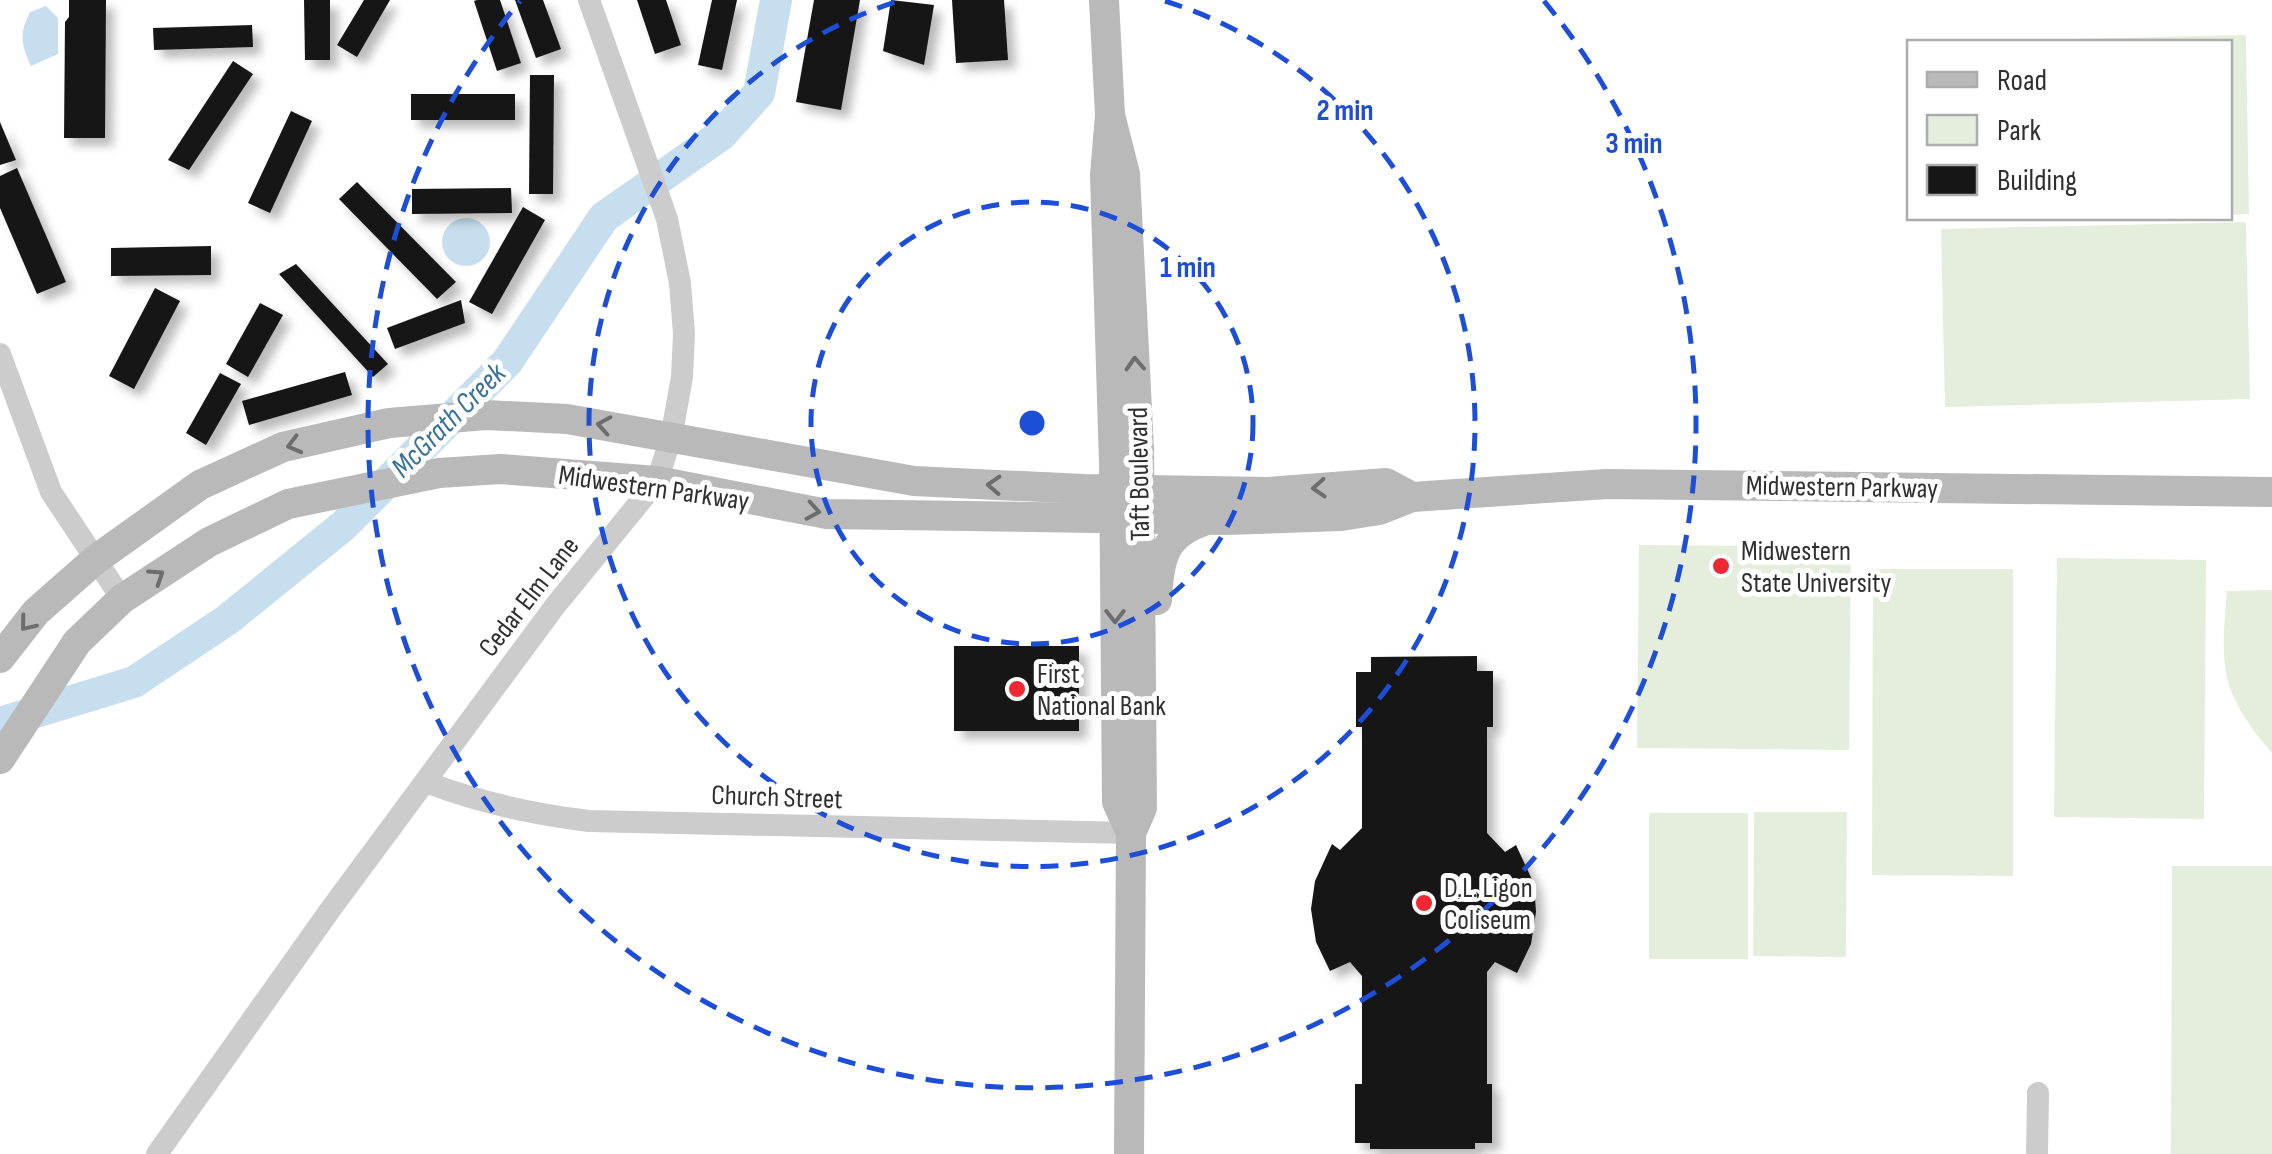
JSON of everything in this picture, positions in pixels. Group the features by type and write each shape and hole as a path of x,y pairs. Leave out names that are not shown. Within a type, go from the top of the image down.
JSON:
{"main road":[{"name":"Taft Boulevard","path":"1104,0 1110,115 1125,174 1127,504 1118,802 1131,833 1129,1154"},
{"name":"Midwestern Parkway","path":"0,658 36,612 95,560 200,486 283,447 389,423 486,415 567,419 914,482 1127,504 1208,520 1341,516 1379,510 1412,497 1607,484 2272,492"},
{"name":"Midwestern Parkway","path":"0,759 77,642 122,599 209,542 288,504 355,488 439,473 500,470 656,481 827,514 1127,504 1386,482 1412,497"},
{"name":"Taft Boulevard","path":"1127,504 1142,808 1131,833"},
{"path":"1141,777 1153,672 1159,564 1176,534 1208,520"}],"street":[{"name":"Cedar Elm Lane","path":"157,1154 555,606 656,481 671,438 682,377 680,282 660,199 588,0"},
{"path":"0,354 51,492 122,599"},
{"name":"Church Street","path":"426,782 470,800 522,813 589,821 1131,833"},
{"path":"2037,1154 2038,1093"}],"green space":[{"path":"2246,35 2249,214 2232,215 2232,40 2027,40"},
{"path":"2246,222 2250,399 1945,407 1941,229"},
{"path":"1639,545 1851,547 1849,750 1637,748"},
{"path":"2057,558 2206,560 2204,819 2054,817"},
{"path":"1873,569 2013,569 2013,876 1872,875"},
{"path":"2272,590 2272,753 2233,696 2224,660 2224,641 2227,591"},
{"path":"1754,812 1847,812 1846,957 1753,956"},
{"path":"1649,813 1748,813 1748,959 1649,959"},
{"path":"2172,866 2272,866 2272,1154 2171,1154"}],"water":[{"path":"46,6 58,18 58,54 31,66 23,45 24,27 30,12"},
{"path":"466,218 483,225 490,242 483,259 466,266 449,259 442,242 449,225"}],"building":[{"path":"69,0 106,0 105,138 64,138 65,22 69,17"},
{"path":"304,0 330,0 330,60 305,60"},
{"path":"364,0 390,0 357,57 337,45"},
{"path":"500,0 521,63 497,71 474,1"},
{"path":"515,0 543,0 561,49 536,58"},
{"path":"637,0 666,0 681,45 655,54"},
{"path":"712,0 737,0 722,70 698,65"},
{"path":"814,0 860,0 841,110 796,102"},
{"path":"891,0 934,5 924,65 883,51"},
{"path":"952,0 1004,0 1008,60 956,63"},
{"path":"252,25 253,47 154,50 153,28"},
{"path":"233,61 253,74 189,170 168,160"},
{"path":"530,75 554,75 553,194 529,194"},
{"path":"411,94 515,94 515,120 411,120"},
{"path":"291,111 312,121 270,213 248,203"},
{"path":"0,122 16,160 0,165"},
{"path":"17,168 66,282 37,294 0,208 0,176"},
{"path":"357,182 456,282 437,299 339,199"},
{"path":"511,188 512,213 412,214 412,189"},
{"path":"523,207 545,220 492,314 469,302"},
{"path":"211,246 211,275 111,276 111,248"},
{"path":"296,264 388,364 373,377 279,274"},
{"path":"155,288 180,301 134,389 109,376"},
{"path":"461,300 465,323 395,349 387,328"},
{"path":"260,303 283,315 248,377 226,364"},
{"path":"345,372 352,395 249,425 242,401"},
{"path":"220,373 241,384 206,445 186,433"},
{"name":"First National Bank","path":"954,646 1079,646 1079,731 954,731"},
{"name":"D.L. Ligon Coliseum","path":"1477,656 1477,671 1493,671 1493,727 1487,727 1487,833 1505,852 1516,845 1534,884 1536,912 1531,944 1517,973 1495,962 1487,972 1487,1084 1492,1084 1492,1143 1475,1143 1475,1149 1370,1149 1370,1143 1355,1143 1355,1084 1362,1084 1362,976 1350,962 1330,971 1316,942 1311,909 1315,881 1332,844 1340,850 1362,828 1362,727 1356,727 1356,672 1371,672 1371,657"}],"waterway":[{"name":"McGrath Creek","path":"0,723 134,682 227,620 343,526 507,362 604,217 721,135 759,93 776,0"}],"place":[{"name":"Midwestern State University","path":"1721,566"},
{"name":"First National Bank","path":"1017,689"},
{"name":"D.L. Ligon Coliseum","path":"1424,903"}]}
